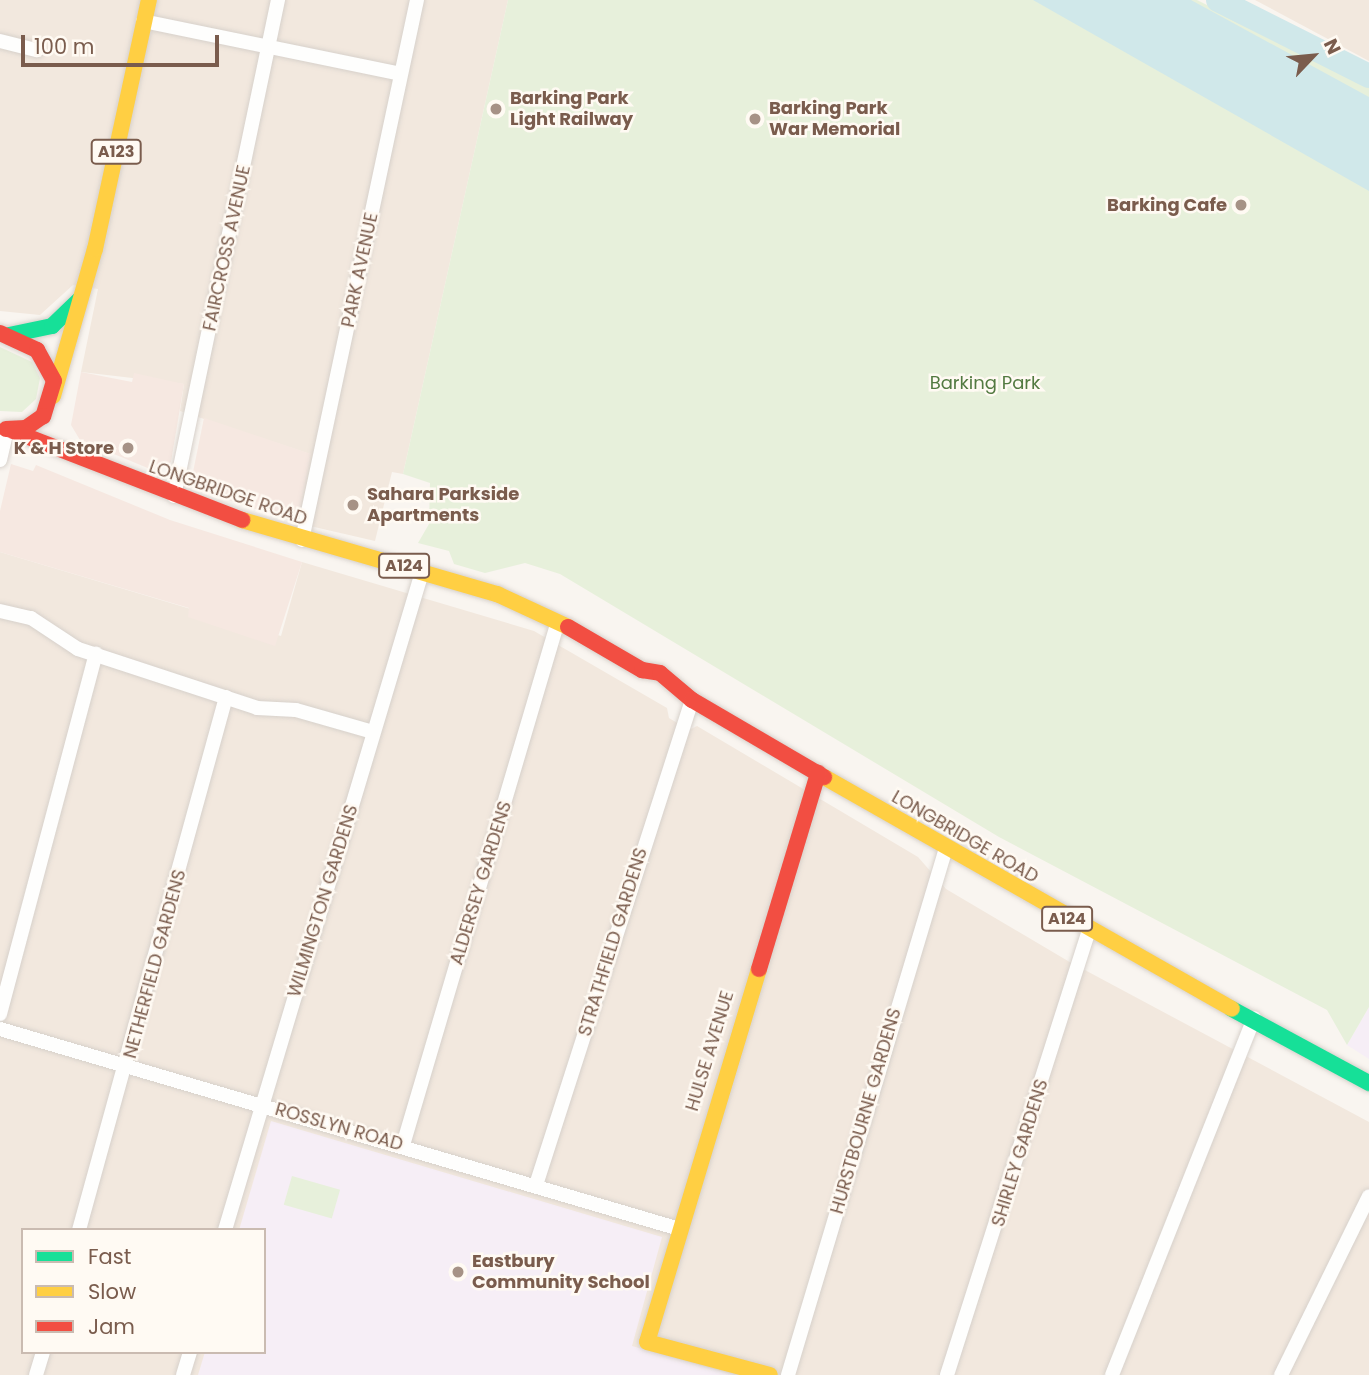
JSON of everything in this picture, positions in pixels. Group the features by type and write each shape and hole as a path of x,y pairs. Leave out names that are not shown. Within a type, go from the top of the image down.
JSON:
{"main road":[{"name":"A123","path":"52,400 86,283 149,0"},
{"name":"A123","path":"1,333 24,335 60,321 78,304 86,283"},
{"path":"1,333 41,355 59,441 74,457"},
{"path":"7,429 33,424 52,400"},
{"name":"LONGBRIDGE ROAD","path":"7,429 174,496 302,540 422,572 558,621 642,670 660,673 692,700 1088,931 1254,1018 1369,1083"},
{"name":"HULSE AVENUE","path":"770,1375 647,1342 676,1228 818,773"}],"street":[{"name":"FAIRCROSS AVENUE","path":"174,496 278,0"},
{"name":"PARK AVENUE","path":"302,540 417,0"},
{"path":"143,21 401,74"},
{"path":"0,41 37,50"},
{"path":"0,460 7,429"},
{"name":"WILMINGTON GARDENS","path":"226,1228 422,572"},
{"path":"0,611 31,618 96,654 226,697 373,732"},
{"name":"ALDERSEY GARDENS","path":"403,1145 558,621"},
{"path":"0,1014 96,654"},
{"name":"NETHERFIELD GARDENS","path":"80,1228 129,1064 226,697"},
{"name":"STRATHFIELD GARDENS","path":"536,1185 692,700"},
{"name":"HURSTBOURNE GARDENS","path":"788,1375 946,848"},
{"name":"SHIRLEY GARDENS","path":"947,1375 1088,931"},
{"path":"1112,1375 1254,1018"},
{"name":"ROSSLYN ROAD","path":"0,1029 129,1064 676,1228"},
{"path":"1280,1375 1369,1196"},
{"path":"36,1375 42,1354"},
{"path":"183,1375 189,1354"}],"shaded area":[{"path":"0,0 508,0 403,474 392,472 375,541 297,523 310,454 180,411 184,384 81,372 98,289 73,285 40,315 0,311"},
{"path":"1255,0 1369,0 1369,61"},
{"path":"81,372 132,382 134,373 184,384 171,462 155,471 80,440 71,425"},
{"path":"204,418 311,454 297,523 190,487"},
{"path":"11,464 33,471 36,465 170,520 302,562 275,646 188,617 189,608 0,552 0,511"},
{"path":"0,552 281,636 302,562 534,631 667,708 669,718 689,730 697,726 918,857 946,889 1068,961 1369,1122 1369,1375 0,1375"},
{"path":"1369,1007 1369,1059 1347,1045"},
{"name":"Eastbury Community School","path":"271,1121 662,1237 632,1346 734,1375 198,1375 204,1354 266,1354 266,1228 240,1228"}],"green space":[{"name":"Barking Park","path":"508,0 1197,0 1369,86 1369,1007 1347,1045 1327,1010 999,837 560,574 525,563 485,573 454,564 449,551 418,543 429,524 430,483 403,474"},
{"path":"0,347 32,362 40,378 36,399 22,412 0,411"},
{"path":"292,1176 340,1190 332,1219 284,1205"}],"water":[{"path":"1033,0 1191,0 1369,97 1369,191"}],"waterway":[{"path":"1218,0 1369,76"}],"traffic: fast":[{"path":"9,335 52,326 80,299"},
{"path":"1232,1009 1369,1083"}],"traffic: slow":[{"path":"53,396 95,249 149,0"},
{"path":"242,520 497,594 568,627"},
{"path":"824,777 1232,1009"},
{"path":"759,969 647,1342 770,1375"}],"traffic: jam":[{"path":"0,333 37,350 54,381 43,416 26,428 6,429"},
{"path":"13,431 242,520"},
{"path":"568,627 642,670 660,673 692,700 824,777"},
{"path":"759,969 818,773"}],"place":[{"name":"Barking Park Light Railway","path":"496,109"},
{"name":"Barking Park War Memorial","path":"755,119"},
{"name":"Barking Cafe","path":"1241,205"},
{"name":"K & H Store","path":"128,448"},
{"name":"Sahara Parkside Apartments","path":"353,505"},
{"name":"Eastbury Community School","path":"458,1272"}]}
